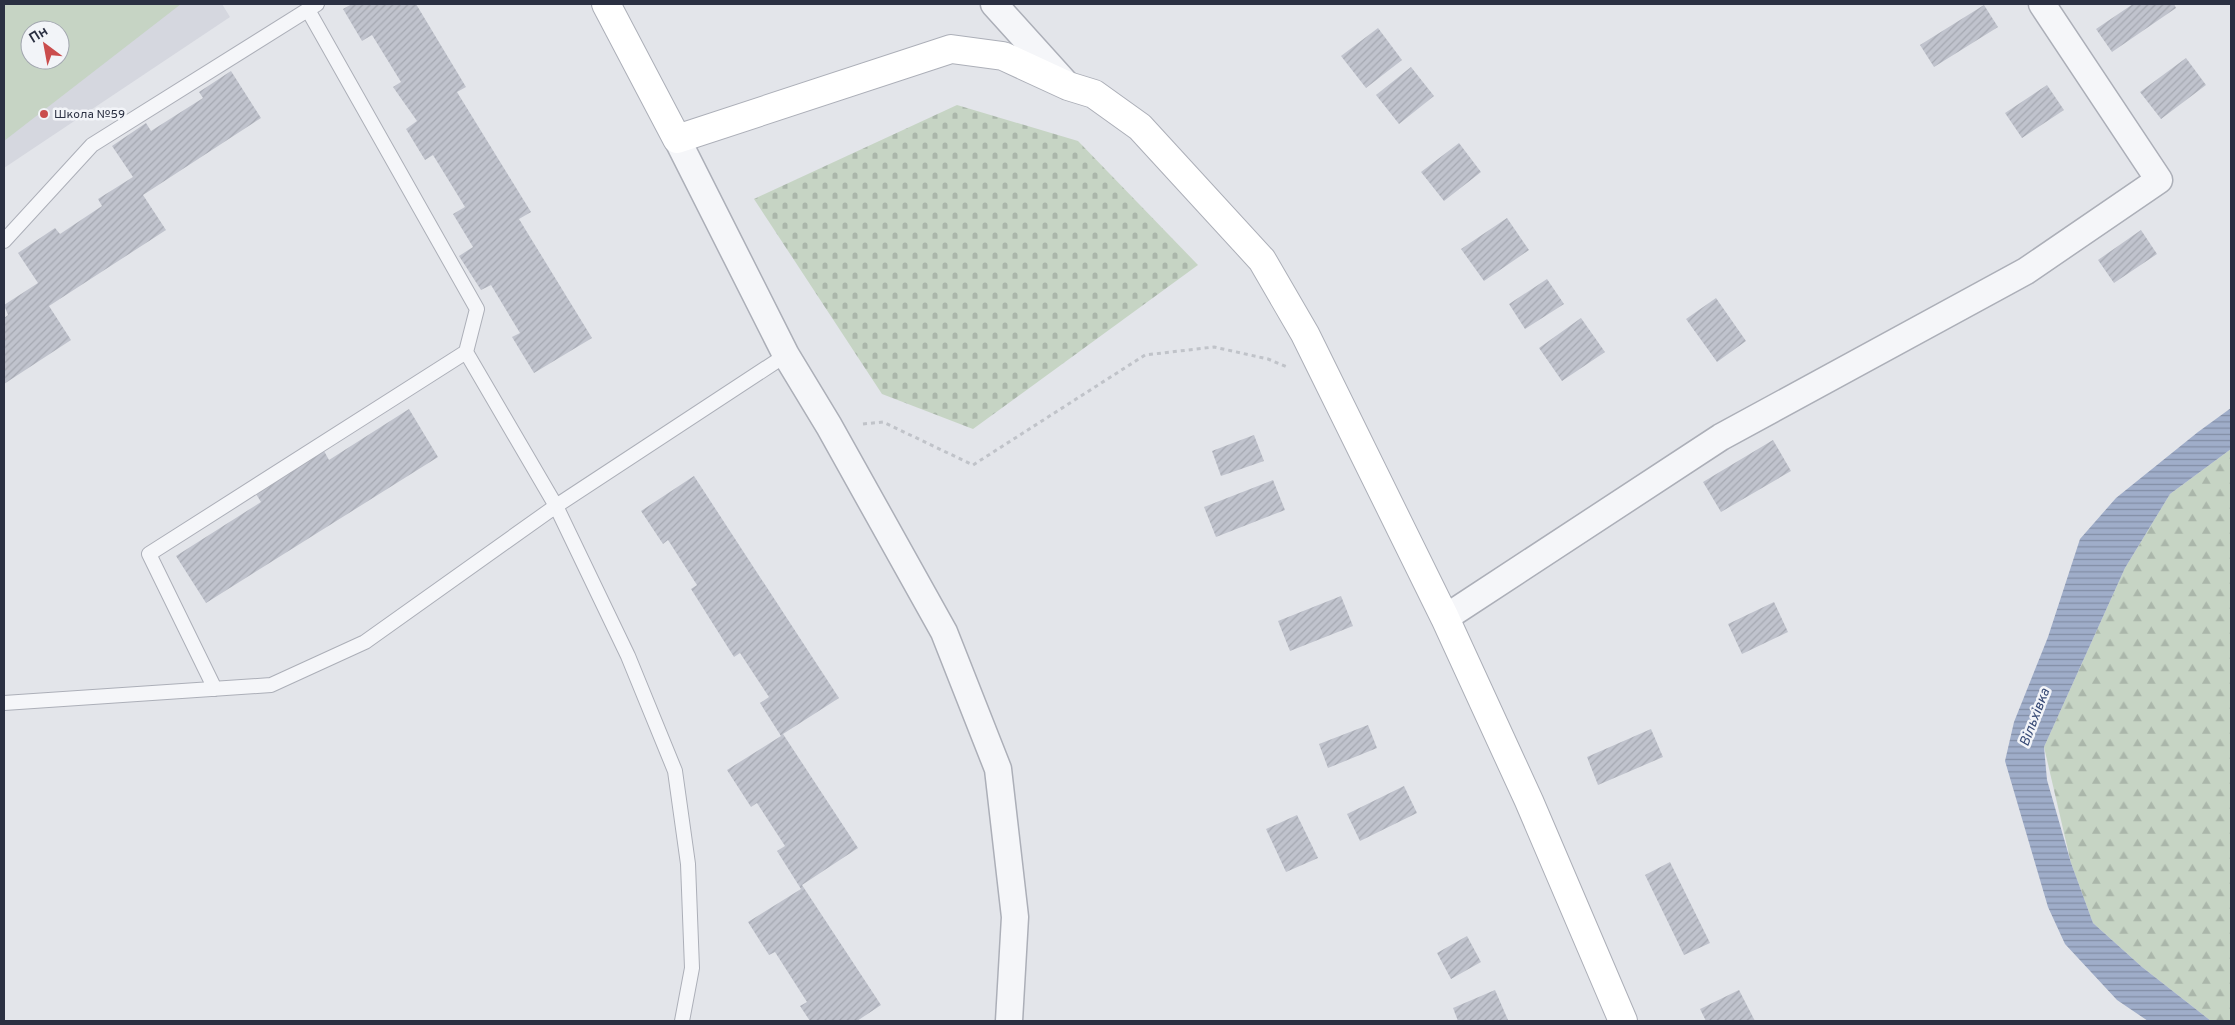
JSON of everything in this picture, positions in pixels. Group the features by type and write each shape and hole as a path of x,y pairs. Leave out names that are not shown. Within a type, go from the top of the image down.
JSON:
{"street":[{"path":"606,4 677,139 786,355 830,426 944,632 998,769 1015,917 1009,1021"},
{"path":"994,4 1068,86"},
{"path":"1445,618 1721,436 2026,271 2159,180 2042,4"},
{"path":"677,139 951,49 1003,56 1068,86 1094,94 1140,127 1262,260 1305,334 1445,618 1528,801 1622,1021"}],"lane":[{"path":"4,241 92,145 313,7 477,309 466,352 149,554 215,689"},
{"path":"466,352 556,506 628,656 675,771 688,864 692,968 682,1021"},
{"path":"4,704 271,685 365,642 556,506 786,355"}],"path":[{"path":"830,426 883,422 973,465 1145,355 1214,347 1268,358 1332,389"}],"shaded area":[{"name":"Школа №59","path":"4,4 222,4 230,17 4,168"}],"green space":[{"path":"4,4 181,4 4,141"},
{"path":"957,105 1078,141 1198,265 973,429 882,394 754,199"},
{"path":"2231,449 2231,1021 2211,1021 2142,967 2093,923 2071,863 2044,747 2125,568 2170,494"}],"water":[{"name":"Вільхівка","path":"2231,408 2231,449 2170,494 2125,568 2044,747 2047,780 2071,863 2093,923 2142,967 2211,1021 2148,1021 2117,1000 2065,944 2048,907 2005,761 2014,722 2048,637 2080,539 2116,498"}],"building":[{"path":"352,4 416,4 466,87 457,92 531,212 519,219 592,338 534,373 512,337 520,333 491,285 481,290 459,256 473,247 453,214 465,207 433,155 425,160 406,129 417,121 393,87 401,82 372,35 362,41 343,9"},
{"path":"2133,4 2174,4 2176,8 2112,52 2096,29"},
{"path":"1984,5 1998,27 1934,67 1920,45"},
{"path":"1378,28 1402,60 1366,88 1341,56"},
{"path":"2186,58 2206,85 2161,119 2140,92"},
{"path":"1411,67 1434,96 1399,124 1376,95"},
{"path":"231,71 261,118 143,195 166,230 49,306 71,340 4,384 4,318 8,315 4,305 38,283 18,253 55,228 60,234 102,206 98,199 133,177 112,146 146,123 151,131 203,98 199,92"},
{"path":"2047,85 2064,110 2022,138 2005,113"},
{"path":"1459,143 1481,172 1444,201 1421,172"},
{"path":"1507,218 1529,250 1484,281 1461,249"},
{"path":"2141,230 2157,254 2114,283 2098,260"},
{"path":"1547,279 1564,304 1525,329 1509,304"},
{"path":"1716,298 1746,341 1717,362 1686,319"},
{"path":"1581,318 1605,352 1562,381 1539,348"},
{"path":"409,409 438,457 206,603 176,556 261,502 256,494 324,451 329,460"},
{"path":"1254,435 1264,461 1221,476 1212,451"},
{"path":"1773,440 1791,471 1721,512 1703,482"},
{"path":"694,476 839,698 783,734 858,848 802,885 881,1005 857,1021 810,1021 800,1006 807,1002 775,952 769,955 748,922 801,889 777,851 785,846 757,803 751,807 727,770 781,736 760,703 769,697 740,653 734,657 691,589 697,585 668,540 663,544 641,511"},
{"path":"1273,480 1285,510 1216,537 1204,507"},
{"path":"1341,596 1353,626 1290,651 1278,621"},
{"path":"1774,602 1788,632 1742,654 1728,624"},
{"path":"1368,725 1377,748 1328,768 1319,744"},
{"path":"1651,729 1663,757 1598,785 1587,757"},
{"path":"1404,786 1417,813 1360,841 1347,814"},
{"path":"1297,815 1318,858 1286,872 1266,829"},
{"path":"1670,862 1710,943 1684,955 1645,875"},
{"path":"1467,936 1481,962 1451,979 1437,953"},
{"path":"1495,990 1508,1020 1458,1021 1453,1008"},
{"path":"1739,990 1755,1021 1706,1021 1700,1009"}],"place":[{"name":"Школа №59","path":"44,114"}]}
